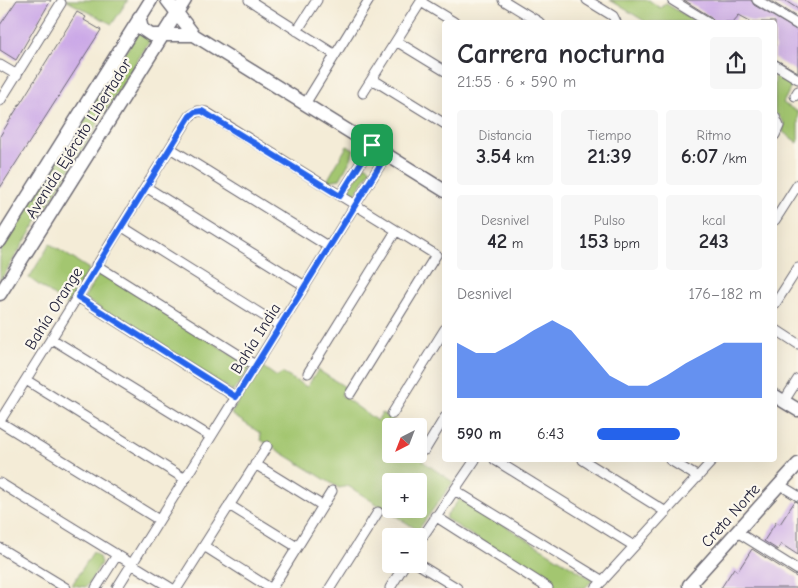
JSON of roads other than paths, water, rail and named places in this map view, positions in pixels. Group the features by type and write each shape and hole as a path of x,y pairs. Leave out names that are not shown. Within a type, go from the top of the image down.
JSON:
{"main road":[{"name":"Avenida Ejército Libertador","path":"2,235 151,0"},
{"path":"167,0 172,3 176,13 194,35 442,189"},
{"name":"Avenida Ejército Libertador","path":"0,294 184,0"},
{"path":"139,17 140,25 146,33 151,35 194,35"},
{"path":"779,399 798,410"},
{"name":"Creta Norte","path":"690,587 798,464"}],"street":[{"path":"249,0 261,3 297,31 334,54"},
{"path":"297,31 317,0"},
{"path":"305,104 368,0"},
{"path":"503,0 536,20"},
{"path":"587,0 613,16 615,20"},
{"path":"672,0 705,20"},
{"path":"757,0 798,25"},
{"path":"363,93 421,1 451,20"},
{"path":"0,101 61,3"},
{"path":"396,41 442,69"},
{"path":"0,65 16,74"},
{"path":"777,66 798,79"},
{"path":"372,79 442,122"},
{"name":"Bahía Orange","path":"0,422 190,116 198,111 206,112 340,196"},
{"path":"350,394 436,256 340,196 372,145"},
{"path":"170,148 329,247"},
{"name":"Bahía India","path":"117,588 387,154"},
{"path":"777,217 798,184"},
{"path":"146,186 304,286"},
{"path":"121,226 280,326"},
{"path":"308,373 396,231"},
{"path":"96,266 255,366"},
{"path":"777,301 798,268"},
{"path":"78,297 236,397"},
{"path":"777,330 798,344"},
{"path":"392,414 442,334"},
{"path":"52,339 210,437"},
{"path":"26,380 185,479"},
{"path":"779,399 798,380"},
{"path":"0,422 159,520"},
{"path":"428,445 442,422"},
{"path":"177,588 267,446"},
{"path":"427,529 435,516 456,491 474,462"},
{"path":"498,462 634,546"},
{"path":"585,462 666,512"},
{"path":"673,462 698,477"},
{"path":"596,588 711,462"},
{"path":"255,464 323,506"},
{"path":"0,483 171,588"},
{"path":"780,485 798,496"},
{"path":"204,546 271,588 332,491"},
{"path":"456,491 603,581"},
{"path":"230,505 297,547"},
{"path":"330,588 378,512"},
{"path":"435,516 548,588"},
{"path":"737,532 798,570"},
{"path":"0,548 66,588"},
{"path":"96,588 117,555"},
{"path":"427,570 457,588"},
{"path":"390,588 399,573"}]}
